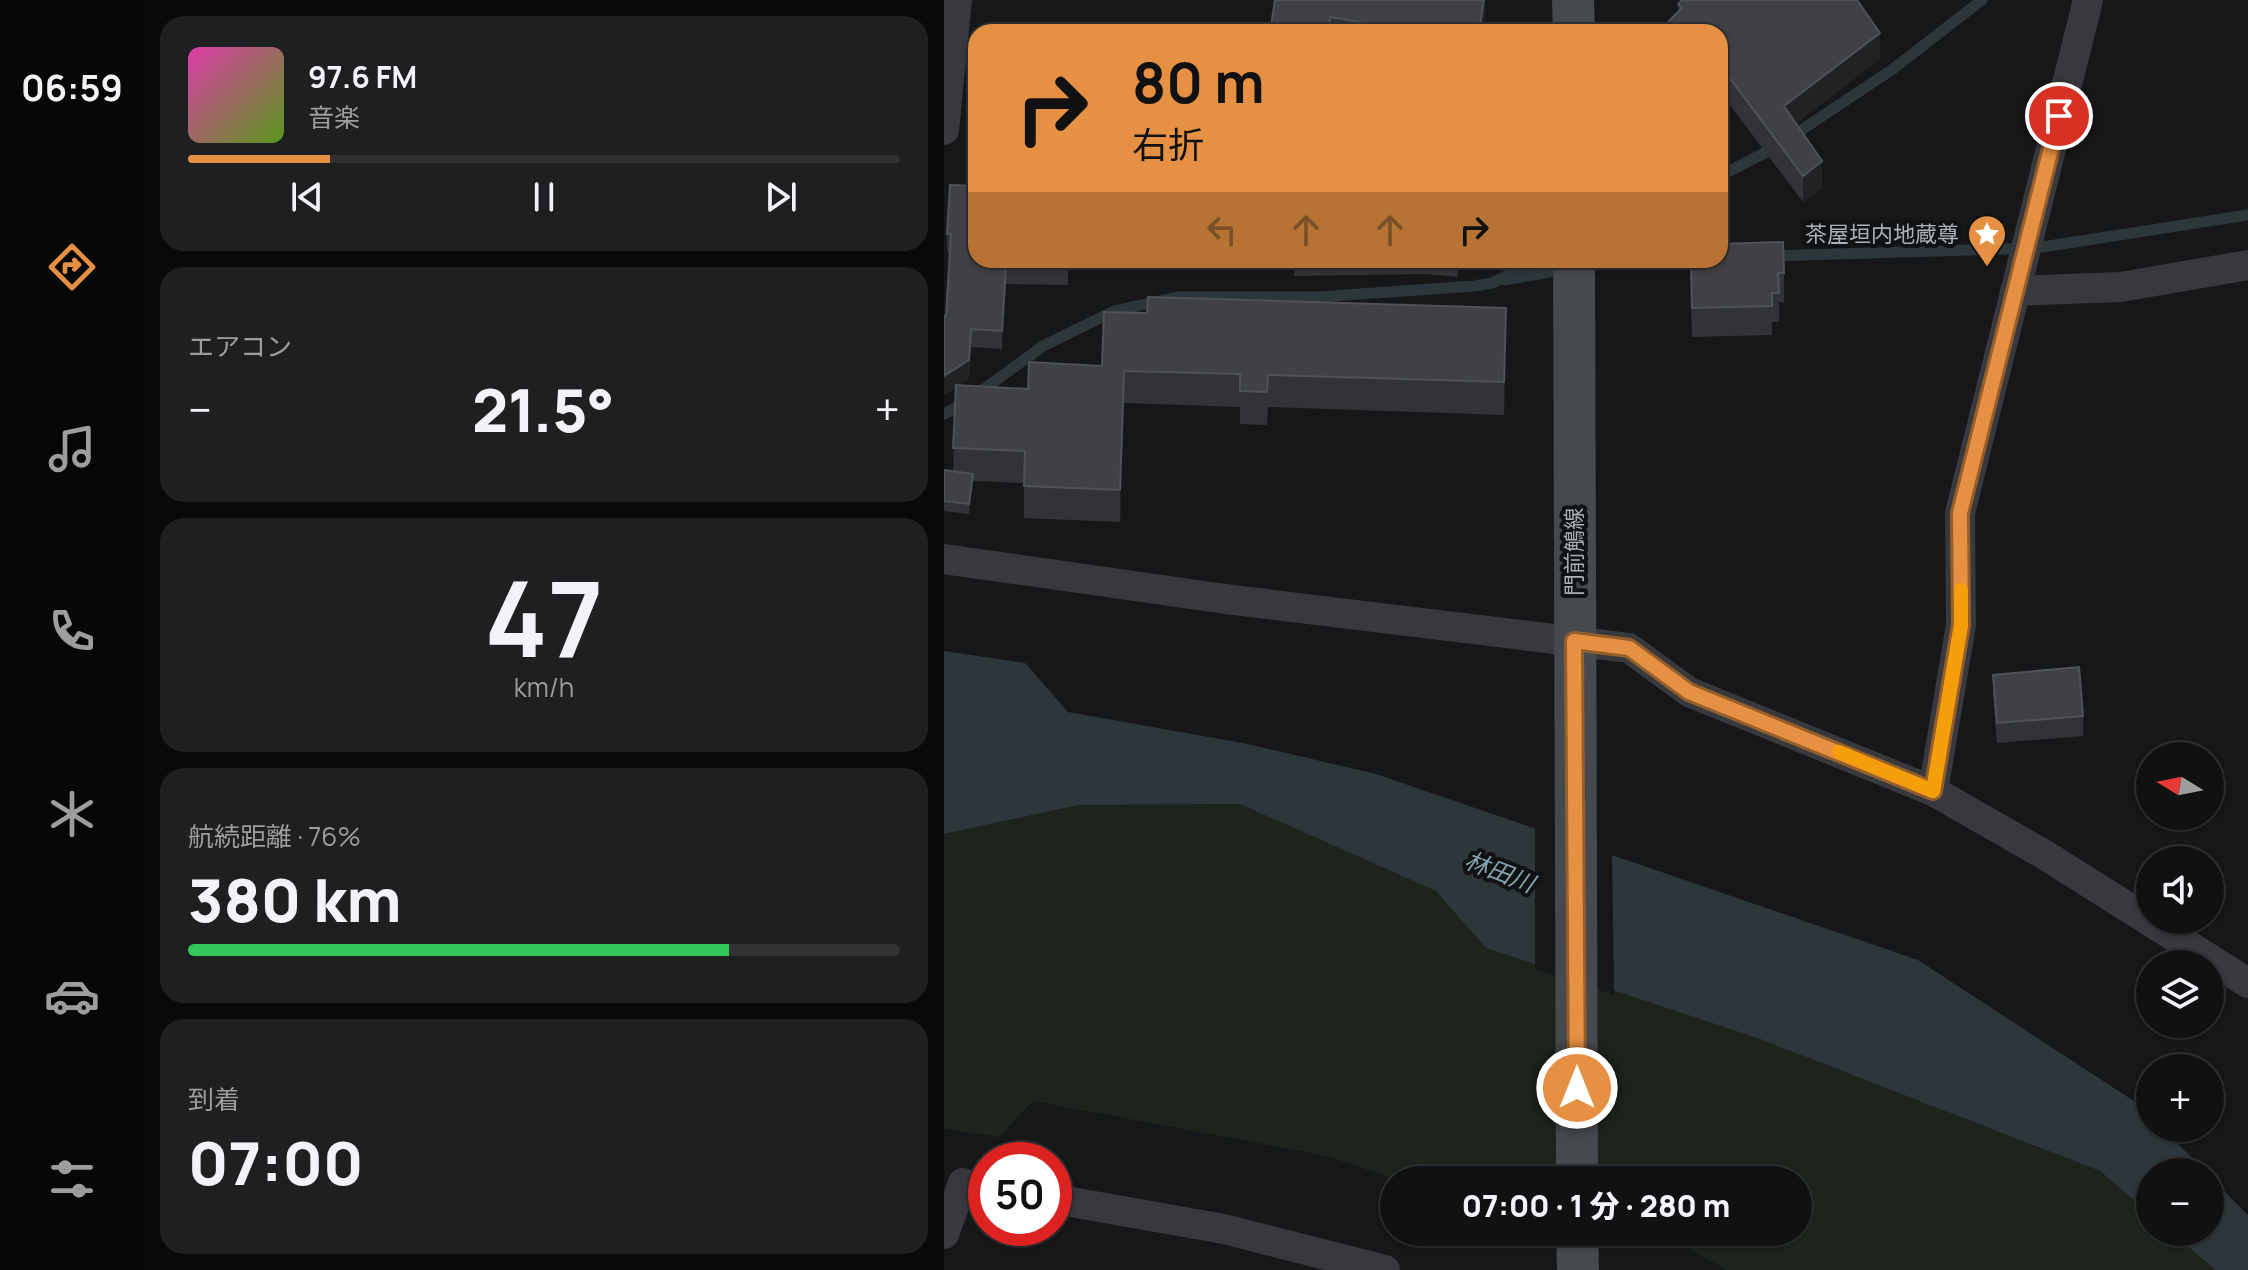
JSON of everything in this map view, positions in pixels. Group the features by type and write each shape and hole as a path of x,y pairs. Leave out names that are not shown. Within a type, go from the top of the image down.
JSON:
{"main road":[{"path":"1573,0 1574,24"},
{"name":"門前鵤線","path":"1574,268 1577,1166"},
{"path":"1577,1246 1578,1270"}],"street":[{"path":"944,130 957,0"},
{"path":"1933,791 1961,625 1960,513 2088,0"},
{"path":"2015,291 2121,287 2248,265"},
{"path":"944,559 1574,650 1629,648 1689,692 1933,791 2045,855 2248,983"},
{"path":"944,1234 964,1184"},
{"path":"1072,1202 1224,1229 1385,1270"}],"shaded area":[{"path":"1240,804 1436,891 1486,948 1760,1039 2100,1171 2136,1202 2136,1246 2188,1246 2216,1270 1727,1270 1684,1246 1812,1246 1812,1166 1380,1166 1380,1174 1326,1156 1033,1101 999,1137 944,1129 944,834 1079,805"}],"water":[{"name":"林田川","path":"944,651 1025,663 1068,712 1248,744 1376,774 1918,960 2136,1102 2136,1142 2176,1142 2192,1158 2136,1158 2136,1202 2100,1171 1760,1039 1486,948 1436,891 1240,804 1079,805 944,834"},
{"path":"2224,1191 2248,1215 2248,1270 2216,1270 2188,1246 2224,1246"}],"pier":[{"path":"1535,824 1612,851 1614,995 1535,969"}],"building":[{"path":"1275,0 1484,0 1480,24 1372,24 1330,17 1329,24 1271,24"},
{"path":"1682,0 1857,0 1880,33 1784,106 1822,161 1803,176 1728,76 1728,24 1672,24 1669,21 1682,8 1678,4"},
{"path":"950,185 968,186 968,268 1006,268 1002,331 971,329 969,360 944,376 944,315 951,234 947,234"},
{"path":"1783,242 1784,273 1778,273 1779,293 1772,293 1772,306 1692,308 1691,268 1728,268 1728,244"},
{"path":"1148,297 1506,308 1504,382 1268,375 1267,392 1240,391 1240,374 1124,371 1120,490 1024,486 1025,451 953,448 956,385 1028,389 1029,362 1102,366 1104,312 1147,313"},
{"path":"944,470 973,474 969,504 944,501"},
{"path":"2079,667 2083,716 1997,723 1993,675"}],"waterway":[{"path":"1791,137 1893,69 1982,0"},
{"path":"1728,172 1776,147"},
{"path":"1769,256 2036,248 2248,215"},
{"path":"944,414 969,400 1043,346 1114,311 1177,297 1317,297 1475,286 1492,283 1521,268"},
{"path":"1505,280 1566,269"}],"slow traffic":[{"path":"1839,752 1933,791 1961,625 1961,590"}],"place":[{"name":"茶屋垣内地蔵尊","path":"1987,268"}],"route":[{"path":"1577,1088 1574,641 1629,648 1689,692 1933,791 1961,625 1960,513 2059,116"}]}
